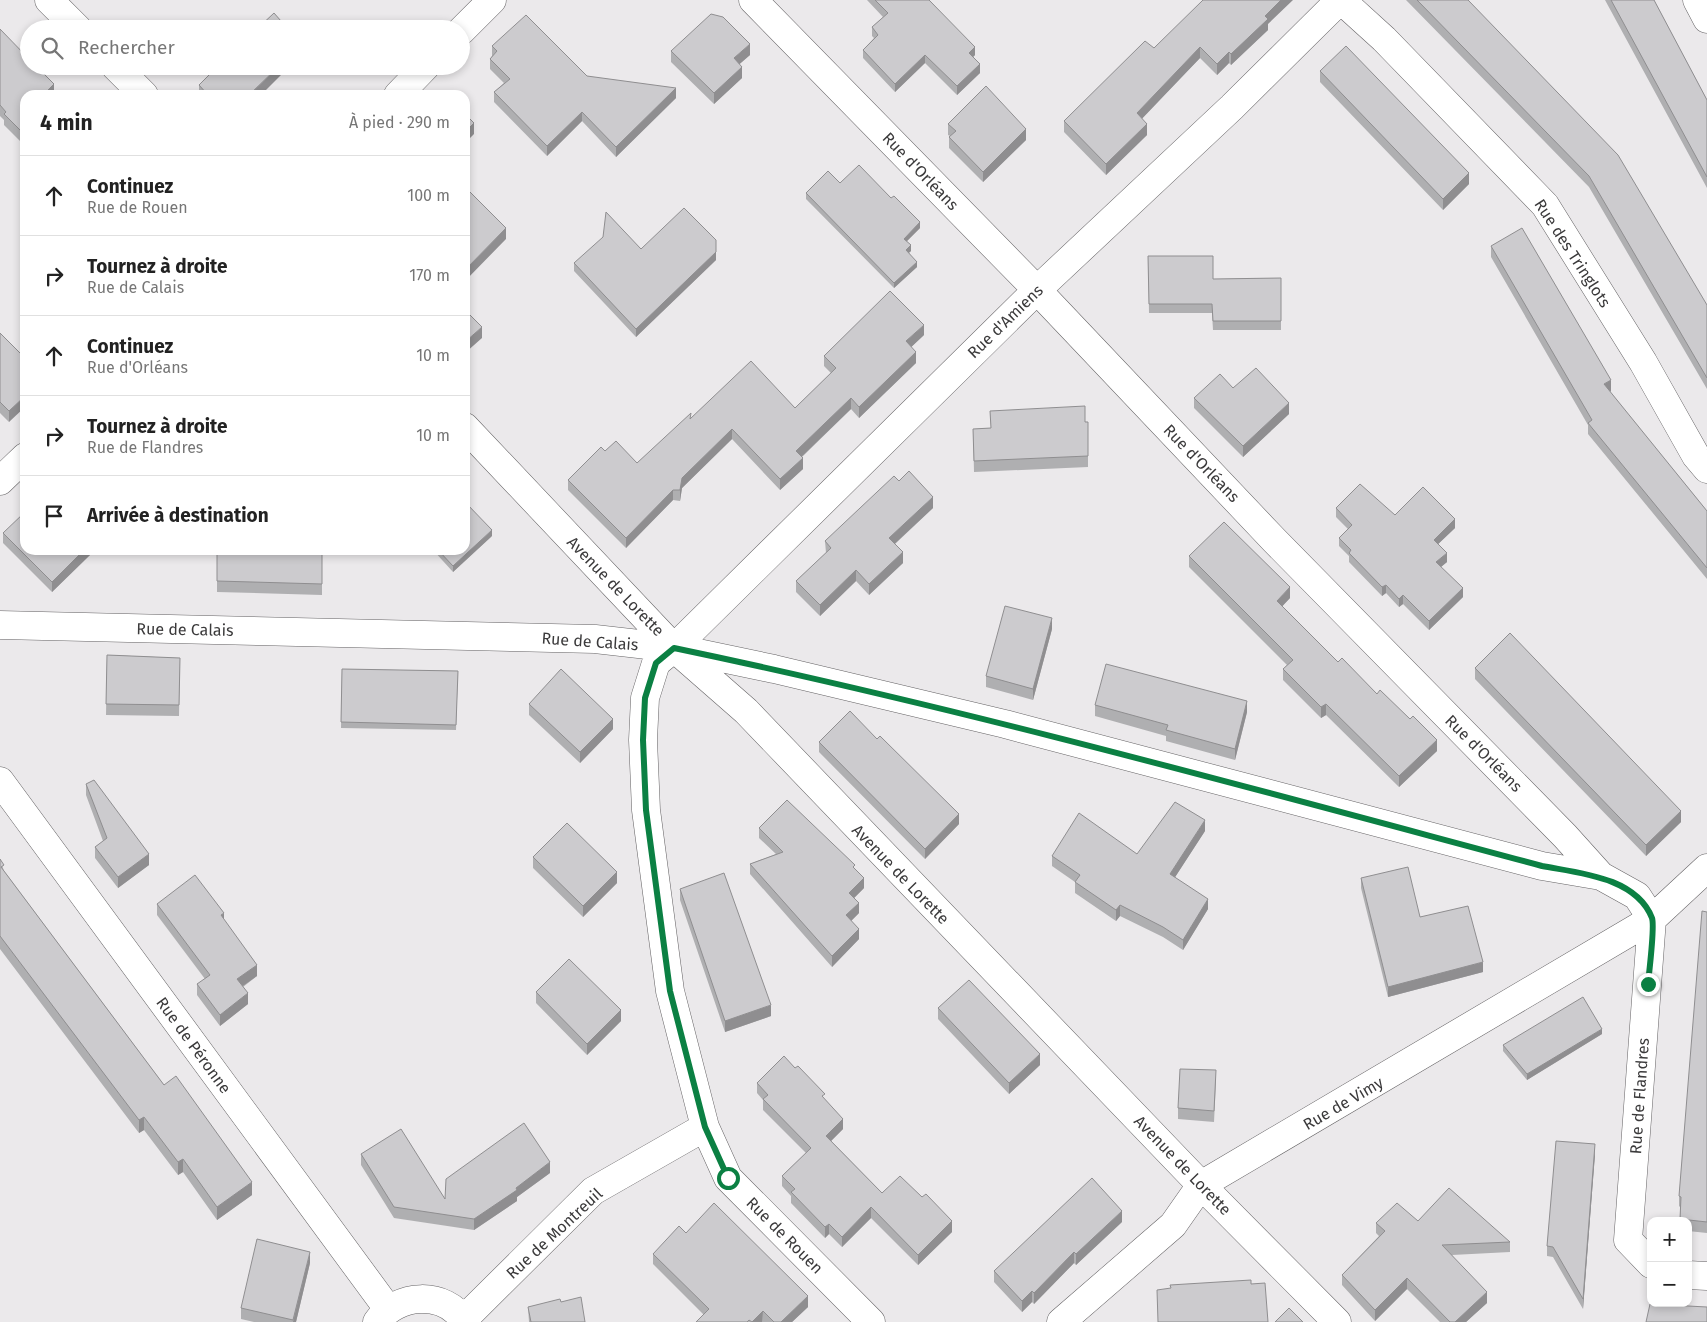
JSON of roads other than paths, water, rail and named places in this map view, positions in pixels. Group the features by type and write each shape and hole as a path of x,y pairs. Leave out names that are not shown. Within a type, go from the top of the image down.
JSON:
{"street":[{"path":"49,0 69,20"},
{"path":"470,22 492,0"},
{"name":"Rue d'Orléans","path":"753,0 1037,290 1275,541 1566,836 1601,876 1637,896 1652,920"},
{"name":"Rue d'Amiens","path":"674,648 1037,290 1232,107 1341,0"},
{"name":"Rue des Tringlots","path":"1341,0 1384,39 1545,205 1642,362 1696,456 1707,469"},
{"path":"1696,0 1707,19"},
{"path":"125,75 139,90"},
{"path":"403,90 417,75"},
{"name":"Avenue de Lorette","path":"470,432 674,648 746,711 1202,1185 1337,1322"},
{"path":"0,481 20,462"},
{"name":"Rue de Calais","path":"0,625 595,639 674,648 774,668 1004,724 1542,866 1601,876"},
{"name":"Rue de Rouen","path":"674,648 656,663 645,698 643,740 646,810 670,991 705,1127 728,1178 872,1322"},
{"name":"Rue de Péronne","path":"0,781 382,1315"},
{"name":"Rue de Vimy","path":"1061,1322 1173,1225 1202,1185 1652,920 1707,868"},
{"name":"Rue de Flandres","path":"1649,1262 1628,1240 1652,920"},
{"name":"Rue de Montreuil","path":"464,1321 593,1191 705,1127"},
{"path":"1692,1275 1707,1276"},
{"path":"382,1315 403,1301 418,1298 435,1300 452,1308 464,1321"}]}
